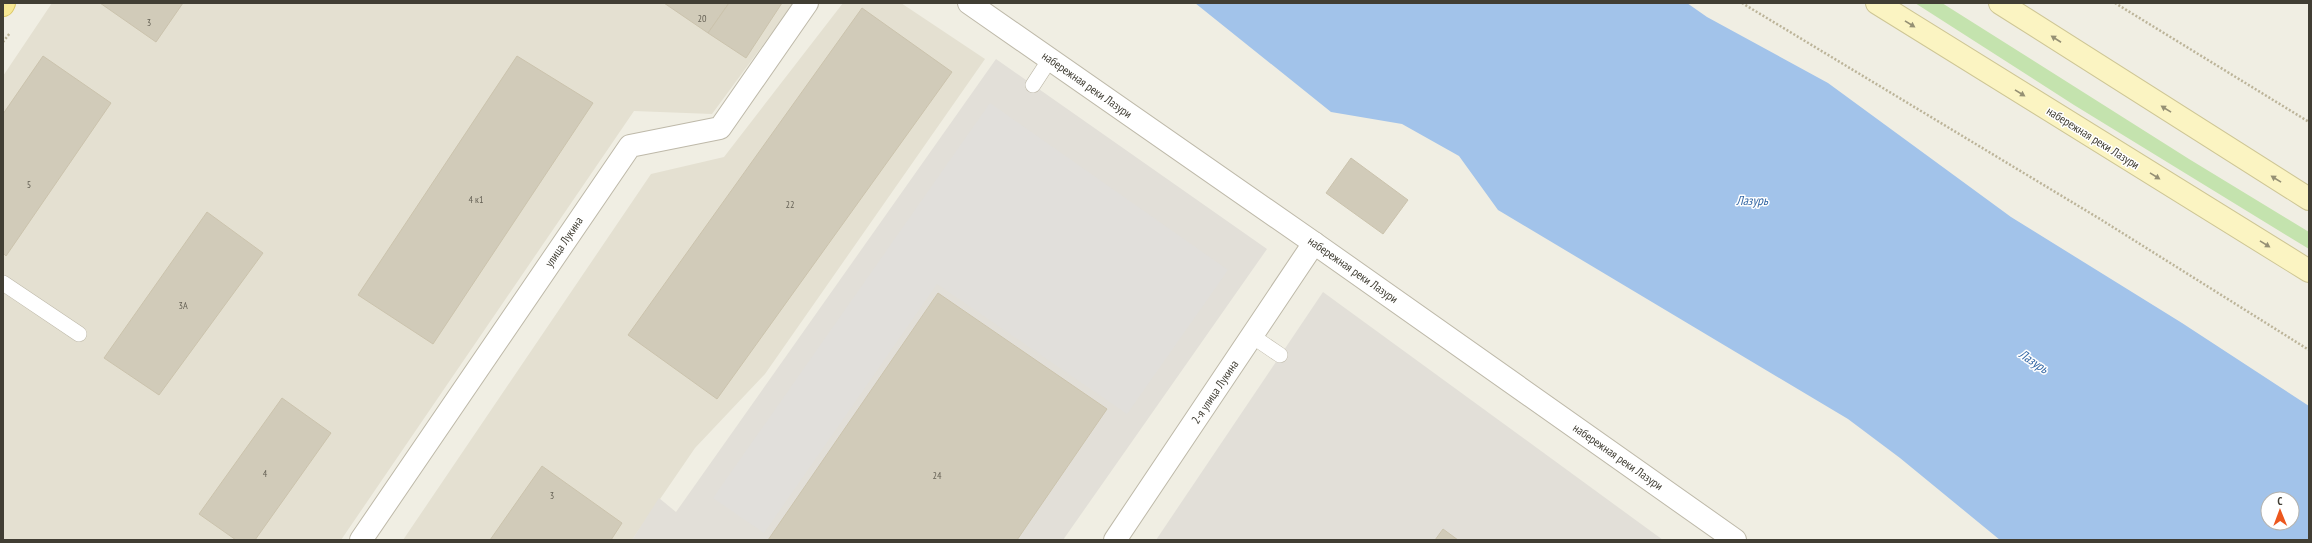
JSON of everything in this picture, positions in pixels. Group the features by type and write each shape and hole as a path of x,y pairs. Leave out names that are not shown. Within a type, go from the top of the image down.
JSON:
{"main road":[{"name":"набережная реки Лазури","path":"1877,3 2309,271"},
{"path":"2000,3 2309,199"}],"street":[{"name":"улица Лукина","path":"361,540 630,146 720,128 807,3"},
{"name":"набережная реки Лазури","path":"969,3 1314,243 1735,540"},
{"name":"2-я улица Лукина","path":"1115,540 1314,243"}],"lane":[{"path":"1033,85 1050,59"},
{"path":"3,283 79,334"},
{"path":"1252,336 1280,355"}],"path":[{"path":"1742,3 2100,219 2309,350"},
{"path":"2115,3 2309,122"}],"shaded area":[{"path":"52,3 794,3 712,114 634,111 341,540 3,540 3,76"},
{"path":"843,3 901,3 985,59 765,374 695,448 632,540 403,540 651,174 724,157"},
{"path":"996,59 1267,249 1063,540 632,540 659,498 676,512"},
{"path":"990,103 1228,270 1127,414 937,284 764,533 713,498"},
{"path":"1323,292 1663,540 1156,540"}],"green space":[{"path":"1915,3 1942,3 2189,159 2309,232 2309,249 2074,105"}],"water":[{"name":"Лазурь","path":"1195,3 1687,3 1707,17 1828,83 2011,217 2182,323 2309,406 2309,540 2000,540 1900,458 1848,419 1498,210 1459,156 1402,124 1331,112"}],"building":[{"path":"100,3 183,3 156,42"},
{"path":"664,3 729,3 708,33"},
{"path":"729,3 782,3 746,58 708,33"},
{"path":"862,8 952,72 717,399 628,335"},
{"path":"43,56 111,103 6,256 3,253 3,114"},
{"path":"517,56 593,103 433,344 358,295"},
{"path":"1351,158 1408,200 1383,234 1326,193"},
{"path":"207,212 263,253 159,395 104,358"},
{"path":"938,293 1107,409 1017,540 768,540"},
{"path":"282,398 331,433 255,540 236,540 199,514"},
{"path":"542,466 622,523 611,540 490,540"},
{"path":"1443,529 1458,540 1435,540"}]}
